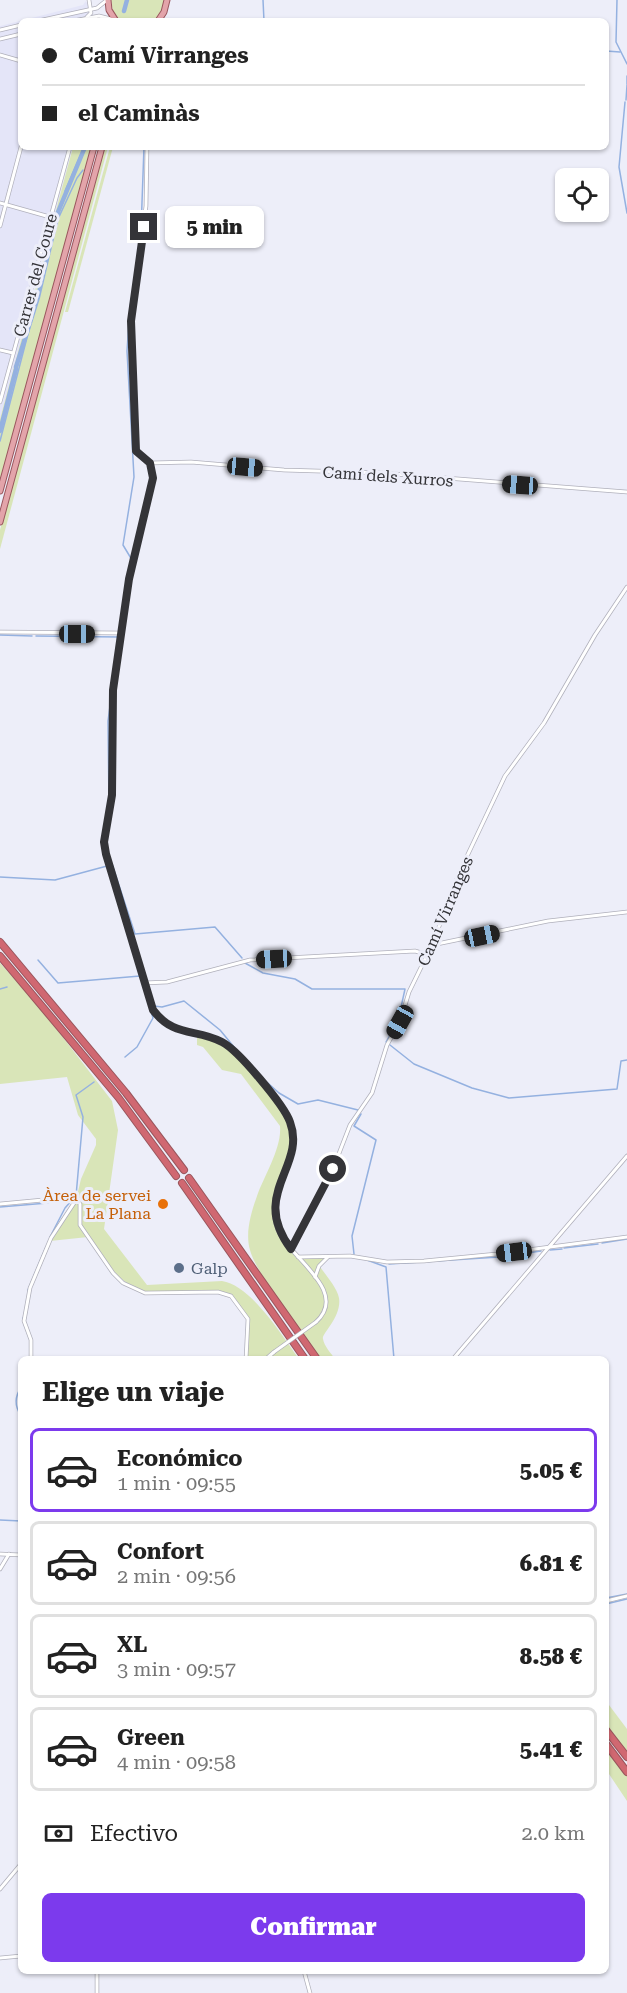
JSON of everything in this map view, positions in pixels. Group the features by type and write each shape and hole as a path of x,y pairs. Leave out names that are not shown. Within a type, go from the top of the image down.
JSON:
{"highway":[{"path":"0,942 126,1093 184,1170"},
{"path":"0,956 118,1097 176,1176"},
{"path":"189,1178 315,1356"},
{"path":"182,1183 303,1356"},
{"path":"609,1734 627,1757"},
{"path":"609,1748 627,1772"}],"main road":[{"path":"107,0 115,18"},
{"path":"160,18 167,0"},
{"path":"0,490 93,150"},
{"path":"0,522 101,150"}],"street":[{"path":"50,18 100,7 107,0"},
{"path":"86,18 91,9 89,1"},
{"path":"81,10 89,1"},
{"path":"164,12 165,18"},
{"path":"86,18 99,16 108,18"},
{"path":"0,30 18,26"},
{"path":"0,39 18,35"},
{"path":"0,55 18,60"},
{"path":"0,226 20,150"},
{"name":"Carrer del Coure","path":"0,402 69,150"},
{"path":"147,150 146,206 131,321 131,360 136,451 150,463 153,478 149,504 129,579 121,633 111,708 112,795 104,842 149,1001 158,1017 182,1032 207,1036 228,1045 290,1122 292,1143 276,1192 275,1213 280,1235 315,1277 326,1294 327,1301 323,1316 269,1356"},
{"path":"0,203 51,217"},
{"path":"0,350 13,354"},
{"name":"Camí dels Xurros","path":"150,463 191,462 284,470 382,473 627,492"},
{"name":"Camí Virranges","path":"291,1249 333,1169 350,1125 372,1093 387,1045 400,1022 425,954 432,945 460,871 505,776 544,723 595,635 627,587"},
{"path":"0,632 121,633"},
{"path":"432,945 548,921 627,912"},
{"path":"144,983 167,982 250,960 415,951 425,954"},
{"path":"456,1356 627,1156"},
{"path":"0,1204 75,1197 80,1204 80,1226 113,1273 123,1283 145,1293 218,1292 231,1296 248,1319 246,1356"},
{"path":"31,1356 32,1340 24,1321 30,1288 51,1238 76,1200"},
{"path":"298,1257 363,1257 387,1262 412,1261 627,1237"},
{"path":"315,1277 319,1266 329,1256"},
{"path":"0,1554 18,1555"},
{"path":"0,1569 9,1554"},
{"path":"609,1600 627,1596"},
{"path":"0,1888 18,1867"},
{"path":"0,1958 18,1956"},
{"path":"96,1993 97,1974"},
{"path":"305,1974 310,1993"}],"shaded area":[{"path":"86,1 94,18 32,18 83,5"},
{"path":"18,21 18,150 72,150 0,419 0,26"}],"green space":[{"path":"111,0 164,0 161,12 156,18 118,18 113,12"},
{"path":"72,150 90,150 0,484 0,419"},
{"path":"103,150 107,150 0,549 0,530"},
{"path":"109,150 112,150 68,312 65,312"},
{"path":"0,963 38,1005 112,1101 118,1130 104,1229 147,1285 222,1281 244,1292 265,1313 297,1356 246,1356 248,1319 226,1293 148,1293 121,1278 88,1237 50,1241 63,1217 76,1200 81,1179 96,1145 96,1139 78,1115 67,1077 0,1084"},
{"path":"197,1035 211,1038 220,1041 242,1059 265,1084 290,1123 291,1146 276,1195 275,1215 282,1235 298,1257 328,1256 319,1265 339,1298 335,1318 323,1337 326,1347 333,1356 318,1356 271,1289 250,1250 248,1230 251,1216 275,1153 280,1126 241,1074 222,1070 203,1047 197,1045"},
{"path":"609,1705 627,1729 627,1753 609,1730"},
{"path":"609,1752 627,1775 627,1801 609,1774"}],"waterway":[{"path":"124,11 127,0"},
{"path":"263,0 264,18"},
{"path":"617,0 616,42 627,64"},
{"path":"609,51 620,52"},
{"path":"627,76 627,84"},
{"path":"626,100 627,85"},
{"path":"625,102 619,167 627,213"},
{"path":"65,191 83,150"},
{"path":"16,367 38,297 58,212 84,150"},
{"path":"141,230 144,150"},
{"path":"0,441 58,219 83,170"},
{"path":"119,631 132,560 123,545 134,477 127,351 130,307 137,264"},
{"path":"0,431 16,369"},
{"path":"0,635 32,636"},
{"path":"36,636 119,637"},
{"path":"109,806 108,721 114,676"},
{"path":"105,828 102,846 153,1018 137,1047 125,1057"},
{"path":"112,864 135,934 215,927 242,958"},
{"path":"0,877 55,880 107,866"},
{"path":"38,960 58,983 140,976"},
{"path":"245,963 263,973 295,979 312,989 405,989 398,1021 386,1042"},
{"path":"0,989 7,987"},
{"path":"154,1006 162,1007 184,1001 220,1030 239,1053"},
{"path":"390,1045 414,1064 472,1088 509,1098 617,1089 621,1061 627,1060"},
{"path":"260,1076 279,1093 298,1104 318,1100 358,1110"},
{"path":"76,1196 83,1117 76,1095 94,1082"},
{"path":"354,1254 352,1236 376,1140 354,1126 361,1114"},
{"path":"50,1237 65,1208 72,1200"},
{"path":"0,1207 71,1201"},
{"path":"602,1243 627,1239"},
{"path":"564,1248 598,1244"},
{"path":"28,1290 46,1247"},
{"path":"550,1250 562,1249"},
{"path":"389,1264 499,1257 541,1251"},
{"path":"367,1260 386,1267 394,1356"},
{"path":"23,1318 25,1327"},
{"path":"18,1392 16,1401 18,1410"},
{"path":"0,1520 18,1521"},
{"path":"609,1597 627,1594"},
{"path":"609,1603 627,1599"}],"place":[{"name":"Àrea de servei La Plana","path":"163,1204"},
{"name":"Galp","path":"179,1268"}],"route":[{"path":"144,227 131,321 131,360 136,451 138,456 150,463 153,478 149,504 129,579 113,690 111,708 112,795 104,842 106,854 153,1010 168,1026 182,1032 207,1036 228,1045 266,1087 290,1122 293,1132 291,1152 278,1186 275,1213 280,1235 291,1249 320,1189 333,1169"}]}
